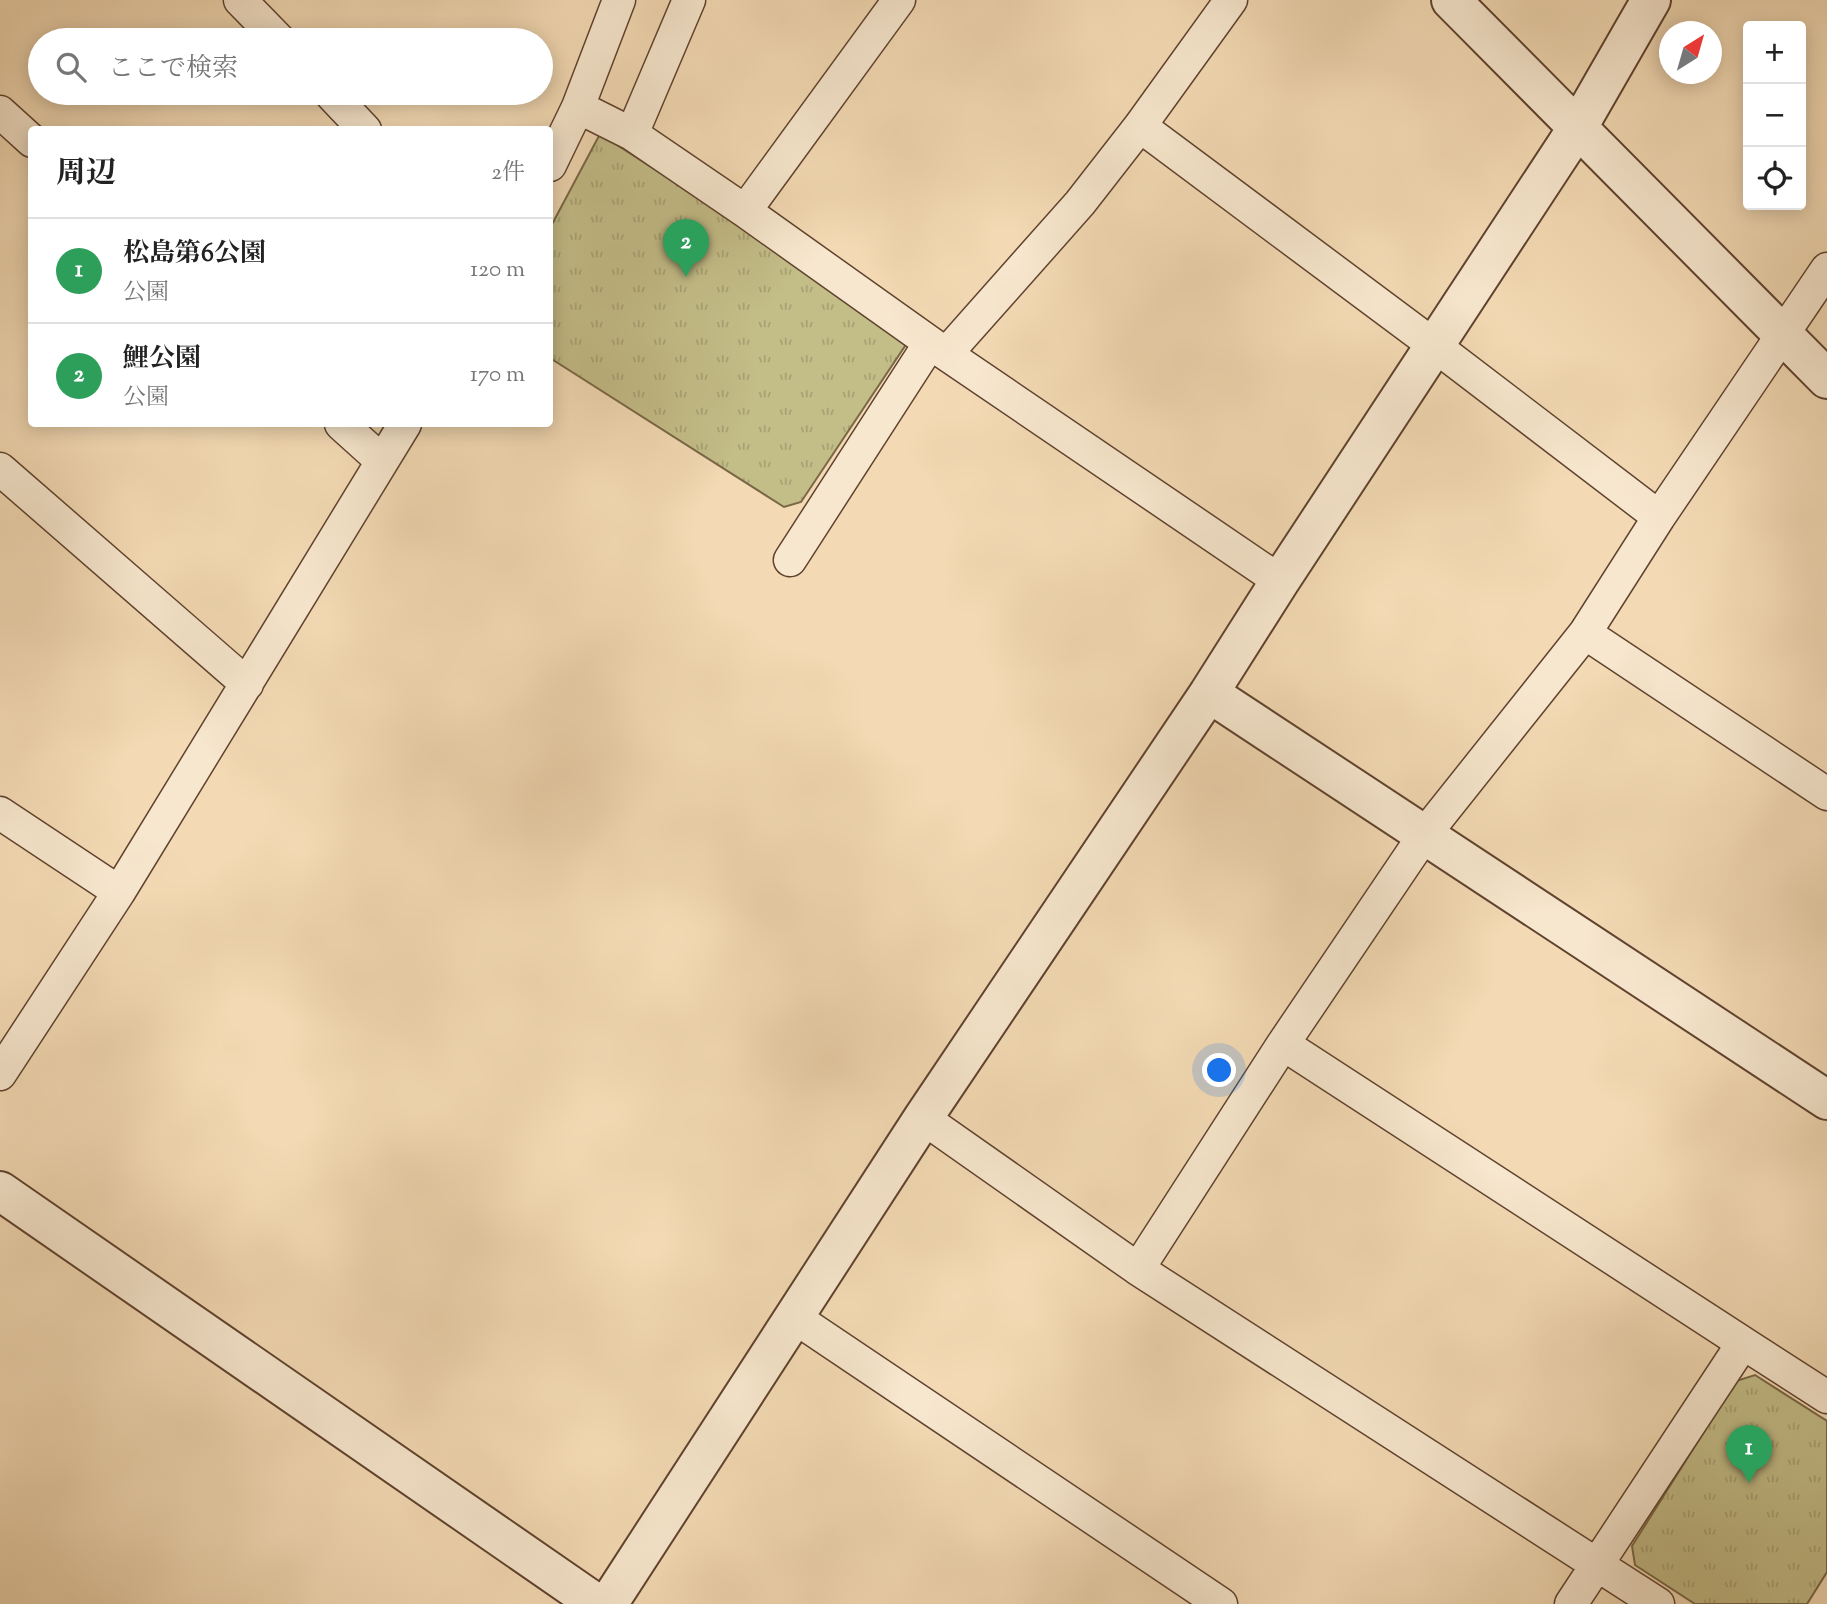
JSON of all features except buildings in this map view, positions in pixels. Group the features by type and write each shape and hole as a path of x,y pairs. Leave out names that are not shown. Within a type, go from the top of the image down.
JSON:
{"street":[{"path":"240,0 267,28"},
{"path":"632,134 689,0"},
{"path":"745,211 899,0"},
{"path":"790,559 938,349 1080,204 1231,0"},
{"path":"1451,0 1827,379"},
{"path":"608,1604 923,1118 1209,693 1578,127 1651,0"},
{"path":"553,158 578,107 614,2"},
{"path":"341,105 361,126"},
{"path":"578,107 632,134 938,349 1280,581"},
{"path":"0,112 28,137"},
{"path":"1140,126 1659,517"},
{"path":"1138,1269 1283,1044 1425,834 1585,633 1659,517 1827,269"},
{"path":"344,427 382,461"},
{"path":"0,1074 120,892 403,427"},
{"path":"0,469 247,684"},
{"path":"1585,633 1827,794"},
{"path":"1209,693 1827,1100"},
{"path":"0,813 120,892"},
{"path":"1283,1044 1827,1397"},
{"path":"923,1118 1138,1269 1658,1604"},
{"path":"0,1191 597,1604"},
{"path":"794,1317 1221,1604"},
{"path":"1571,1604 1742,1343"}],"green space":[{"path":"600,134 899,327 905,346 801,502 784,507 553,360 553,222"},
{"path":"1755,1375 1827,1421 1827,1572 1807,1604 1695,1604 1635,1565 1632,1546 1736,1381"}],"place":[{"name":"鯉公園","path":"686,277"},
{"name":"松島第6公園","path":"1749,1483"}]}
